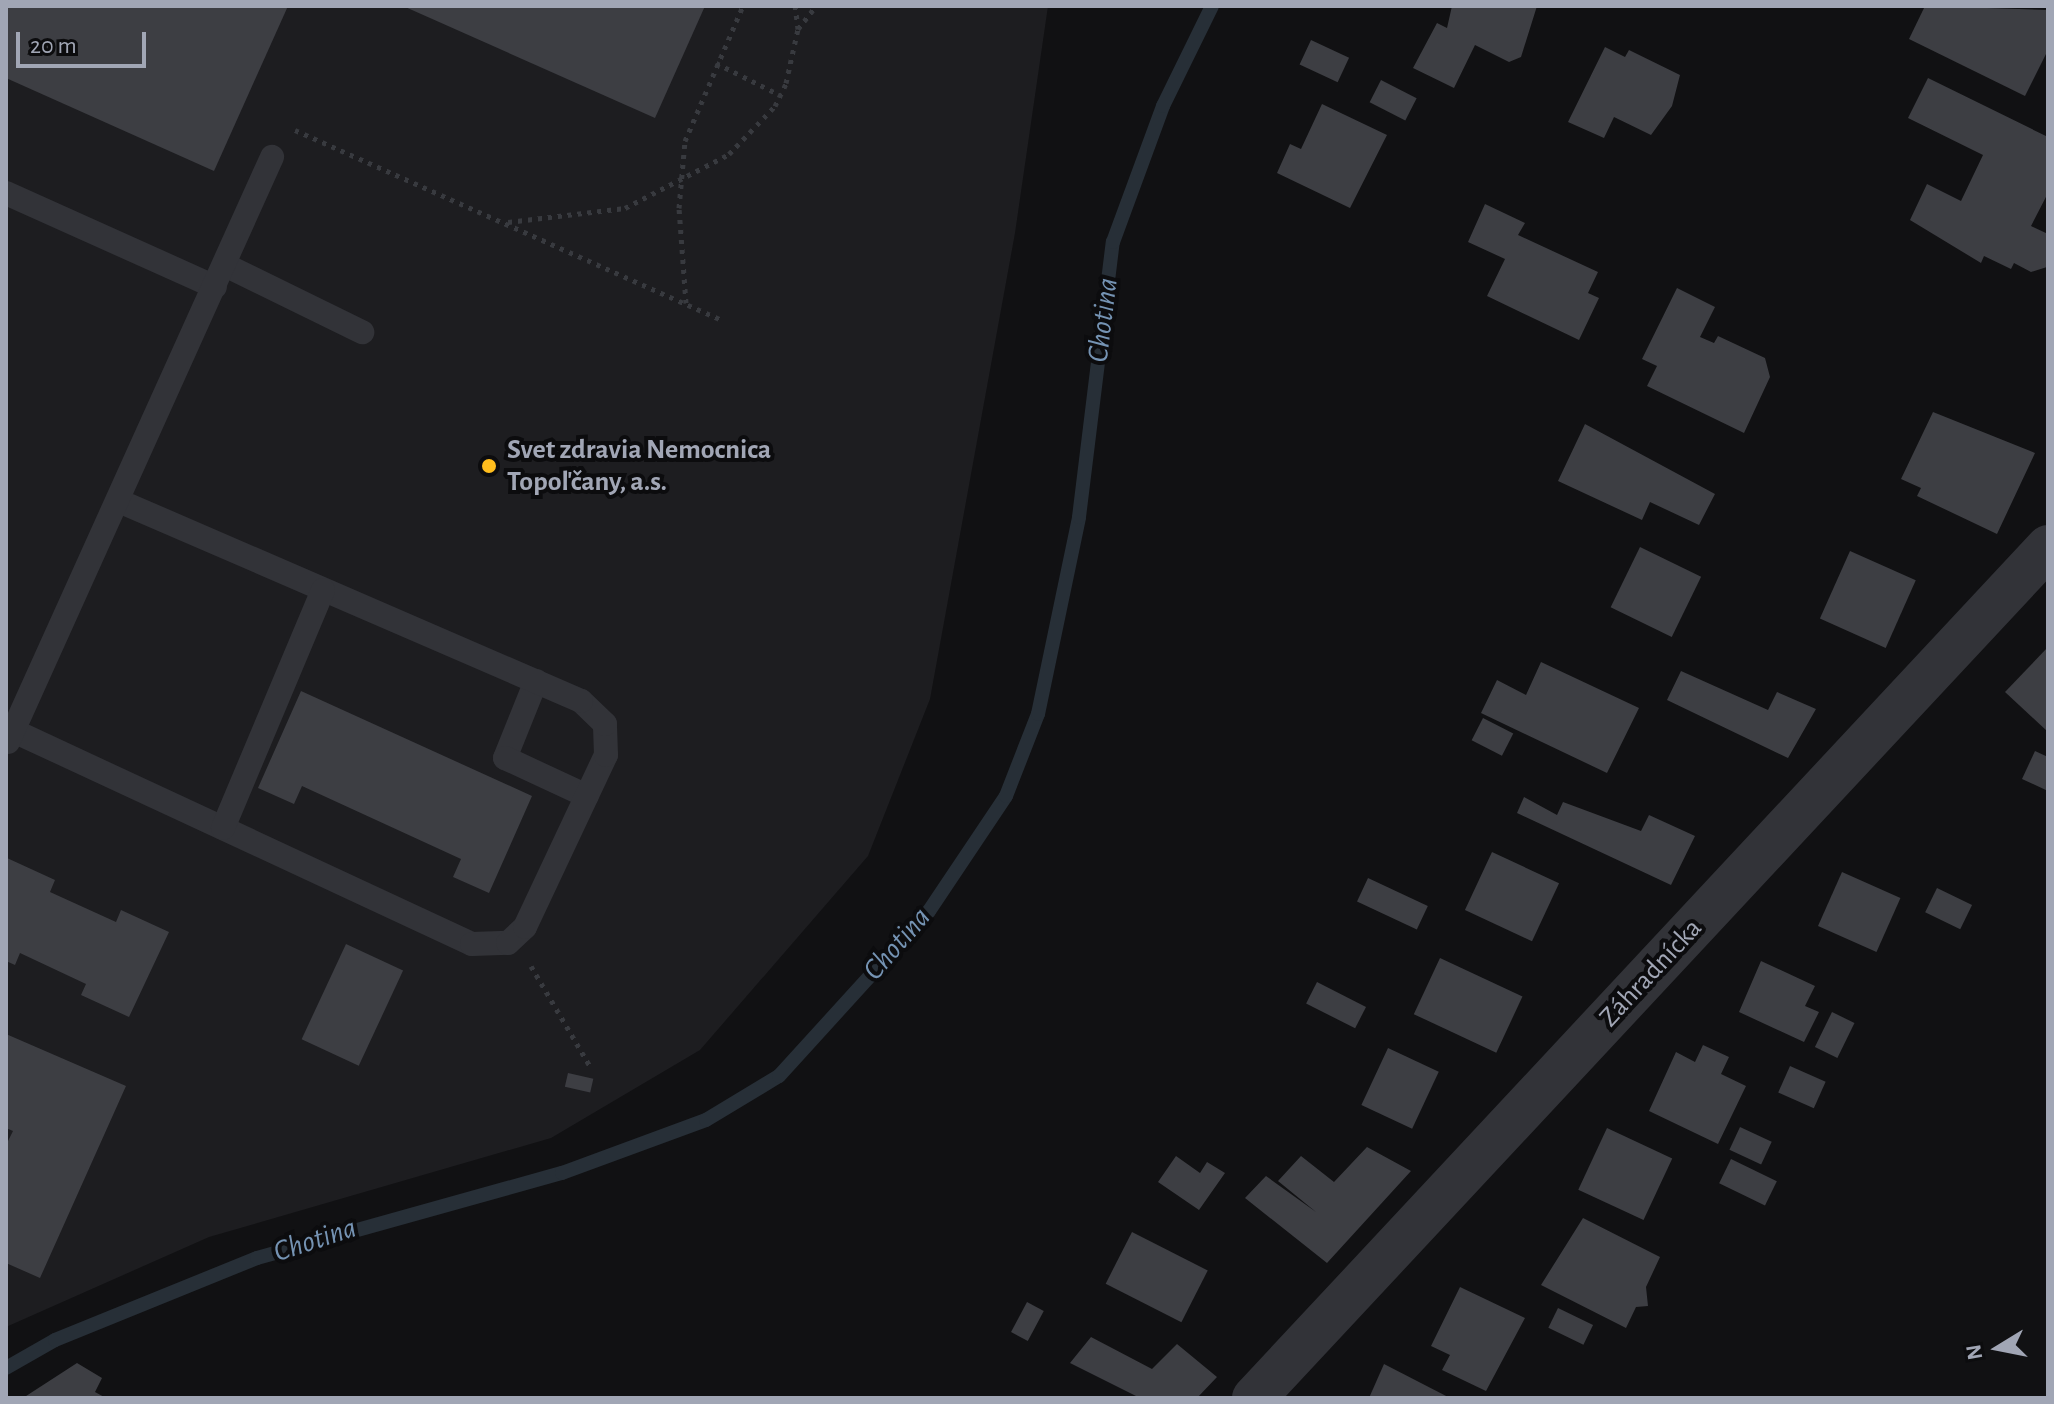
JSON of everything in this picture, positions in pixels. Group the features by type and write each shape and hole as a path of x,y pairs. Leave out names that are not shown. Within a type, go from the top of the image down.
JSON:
{"street":[{"name":"Záhradnícka","path":"1254,1398 2048,547"}],"lane":[{"path":"119,501 581,701 605,724 606,755 525,927 512,939 472,944 223,828 10,743 272,157"},
{"path":"6,193 362,332"},
{"path":"223,828 323,590"},
{"path":"536,681 505,758 587,796"}],"path":[{"path":"686,303 680,184 685,141 743,6"},
{"path":"503,222 538,224 625,208 680,184 749,137 780,95 798,29 795,6"},
{"path":"798,29 816,6"},
{"path":"716,63 780,95"},
{"path":"272,157 288,127 721,320"},
{"path":"512,939 590,1066"}],"shaded area":[{"name":"Svet zdravia Nemocnica Topoľčany, a.s.","path":"6,6 1048,6 1015,233 930,699 868,856 700,1050 551,1138 209,1237 6,1327"}],"building":[{"path":"6,6 288,6 214,171 6,78"},
{"path":"403,6 705,6 655,118"},
{"path":"1452,6 1537,6 1521,57 1509,62 1475,45 1454,88 1413,68 1437,23 1447,28"},
{"path":"1925,6 2048,10 2048,50 2025,96 1909,39"},
{"path":"1311,40 1349,58 1338,82 1300,64"},
{"path":"1605,47 1625,57 1629,50 1680,75 1672,106 1651,135 1614,117 1604,138 1568,122"},
{"path":"1928,78 2048,137 2048,193 2031,226 2048,234 2047,267 2031,272 2014,263 2011,269 1984,256 1981,263 1910,220 1927,184 1961,201 1983,155 1908,118"},
{"path":"1381,80 1417,98 1405,120 1370,102"},
{"path":"1322,104 1387,135 1350,208 1277,173 1290,144 1301,149"},
{"path":"1485,204 1525,223 1518,235 1598,272 1588,293 1599,298 1579,340 1487,296 1505,259 1468,242"},
{"path":"1677,288 1715,307 1700,337 1714,343 1718,336 1765,358 1770,377 1744,433 1647,386 1657,366 1642,359"},
{"path":"1933,412 2035,453 1997,534 1917,496 1921,488 1901,479"},
{"path":"1585,424 1715,494 1699,525 1650,502 1642,520 1558,481"},
{"path":"1640,547 1701,577 1672,637 1611,607"},
{"path":"1850,551 1916,580 1886,648 1820,619"},
{"path":"2048,647 2048,732 2005,692"},
{"path":"1541,662 1639,708 1607,773 1481,713 1497,680 1526,695"},
{"path":"1681,671 1768,710 1777,692 1816,709 1788,758 1667,700"},
{"path":"301,691 532,796 489,893 453,877 461,859 302,786 294,804 258,788"},
{"path":"1483,718 1513,733 1502,756 1472,740"},
{"path":"2035,751 2048,757 2048,791 2022,779"},
{"path":"1524,797 1557,815 1563,802 1641,831 1649,815 1695,836 1671,885 1517,813"},
{"path":"1492,852 1559,883 1532,941 1465,910"},
{"path":"7,858 55,880 50,892 116,922 121,910 169,932 129,1017 81,995 86,984 20,953 15,965 6,961"},
{"path":"1842,872 1900,898 1876,952 1818,926"},
{"path":"1368,878 1428,906 1417,929 1357,902"},
{"path":"1937,888 1972,905 1960,929 1925,912"},
{"path":"346,944 403,971 359,1066 302,1039"},
{"path":"1440,958 1522,996 1496,1053 1414,1014"},
{"path":"1761,961 1815,986 1805,1006 1819,1012 1804,1042 1739,1012"},
{"path":"1317,982 1366,1007 1355,1028 1306,1003"},
{"path":"1832,1012 1854,1023 1837,1058 1815,1047"},
{"path":"6,1034 126,1086 40,1278 6,1263 6,1145 13,1131 6,1128"},
{"path":"1703,1045 1729,1057 1721,1074 1746,1086 1718,1144 1649,1111 1676,1052 1695,1062"},
{"path":"1388,1048 1439,1072 1412,1129 1361,1105"},
{"path":"1790,1066 1826,1082 1814,1108 1778,1092"},
{"path":"568,1073 593,1079 590,1092 565,1087"},
{"path":"1740,1127 1772,1142 1761,1164 1729,1150"},
{"path":"1607,1128 1672,1158 1644,1220 1578,1190"},
{"path":"1367,1147 1411,1171 1327,1263 1245,1198 1266,1176 1316,1212 1278,1181 1301,1156 1334,1182"},
{"path":"1176,1156 1200,1173 1207,1162 1225,1173 1199,1210 1158,1182"},
{"path":"1731,1159 1777,1181 1765,1206 1719,1183"},
{"path":"1583,1218 1660,1257 1646,1287 1648,1306 1636,1307 1626,1328 1541,1285"},
{"path":"1132,1232 1208,1271 1181,1322 1106,1284"},
{"path":"1460,1287 1525,1318 1486,1391 1442,1370 1450,1355 1431,1346"},
{"path":"1027,1302 1044,1311 1028,1341 1011,1332"},
{"path":"1558,1308 1593,1325 1583,1345 1548,1328"},
{"path":"1091,1337 1152,1369 1177,1344 1217,1377 1197,1398 1140,1398 1070,1363"},
{"path":"77,1363 102,1378 95,1392 106,1398 23,1398"},
{"path":"1384,1364 1450,1398 1369,1398"}],"waterway":[{"name":"Chotina","path":"6,1368 55,1340 257,1258 562,1173 706,1120 779,1076 929,911 1006,796 1038,714 1079,517 1113,242 1163,106 1212,6"}],"place":[{"name":"Svet zdravia Nemocnica Topoľčany, a.s.","path":"489,466"}]}
